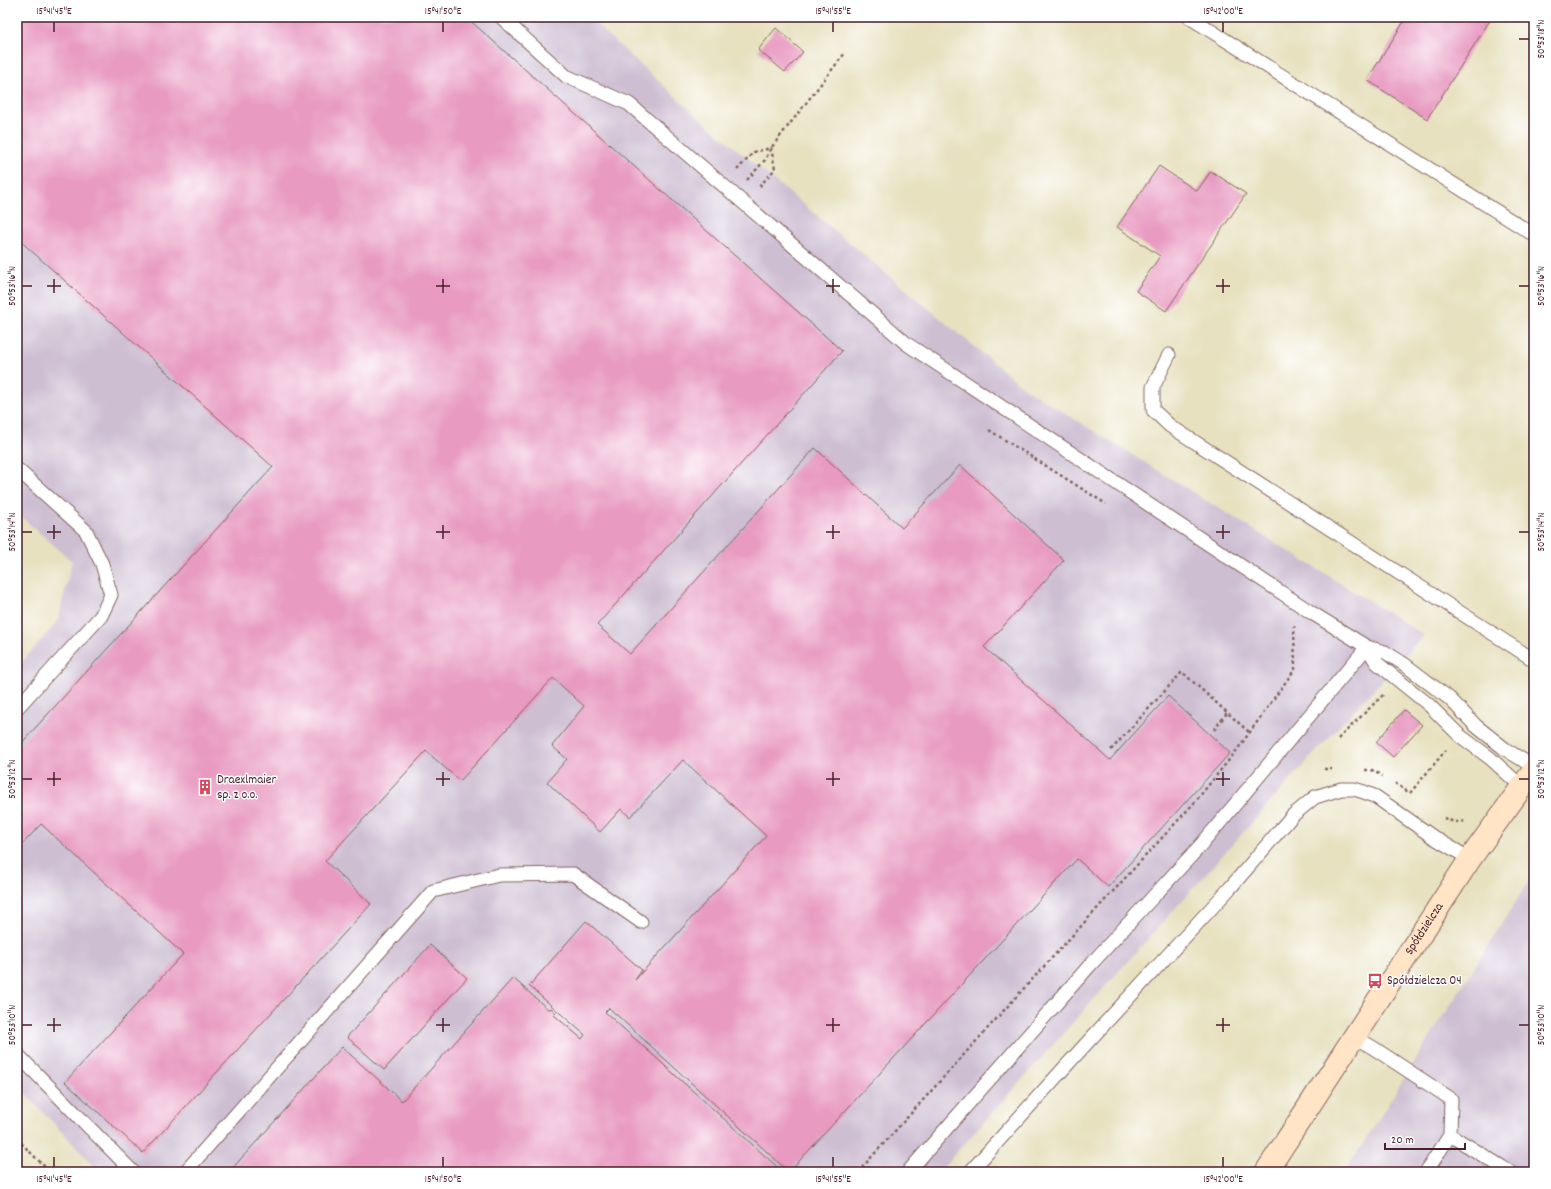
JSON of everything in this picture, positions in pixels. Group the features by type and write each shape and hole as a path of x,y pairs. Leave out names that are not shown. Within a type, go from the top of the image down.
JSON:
{"street":[{"name":"Spółdzielcza","path":"1266,1172 1470,859 1528,778"}],"lane":[{"path":"502,17 566,76 629,104 907,344 1312,613 1367,646 1385,652 1404,664 1450,699 1476,726 1505,749 1534,767"},
{"path":"1189,17 1534,235"},
{"path":"1169,356 1153,387 1153,410 1170,426 1534,660"},
{"path":"17,469 86,531 102,564 111,595 101,616 17,708"},
{"path":"1367,646 1377,662 1429,705 1459,735 1490,758 1528,778"},
{"path":"908,1172 1091,964 1201,845 1367,646"},
{"path":"970,1172 1084,1044 1230,888 1292,816 1315,796 1341,788 1354,788 1364,792 1376,797 1433,837 1470,859"},
{"path":"185,1172 433,891 499,875 573,874 641,922"},
{"path":"1354,1037 1372,1047 1451,1099 1450,1135 1426,1172"},
{"path":"17,1054 133,1172"},
{"path":"1450,1135 1510,1172"}],"path":[{"path":"744,182 765,160 771,148 845,53"},
{"path":"734,173 754,152 771,148"},
{"path":"755,192 775,169 771,148"},
{"path":"989,430 1106,504"},
{"path":"858,1172 1194,803 1237,750 1295,669 1294,626 1303,624 1312,613"},
{"path":"1112,750 1182,672 1249,732"},
{"path":"1338,739 1387,691"},
{"path":"1214,730 1227,713"},
{"path":"1410,793 1450,745"},
{"path":"1324,769 1338,769"},
{"path":"1359,770 1372,770 1386,778"},
{"path":"1393,782 1415,797"},
{"path":"1440,815 1454,822 1470,820"},
{"path":"17,1139 50,1172"}],"shaded area":[{"name":"Draexlmaier sp. z o.o.","path":"17,17 588,17 698,117 1024,388 1424,635 1300,769 939,1172 100,1172 17,1085 17,668 58,621 72,561 17,513"},
{"path":"1534,873 1534,1172 1345,1172"}],"building":[{"name":"Draexlmaier sp. z o.o.","path":"17,17 466,17 842,351 597,625 630,654 815,448 902,528 960,465 1064,560 984,647 1110,760 1168,696 1230,753 1108,887 1077,859 789,1172 609,1008 605,1012 783,1172 229,1172 342,1047 402,1101 513,978 549,1010 551,1008 556,1013 554,1015 582,1039 585,1035 529,986 586,921 642,970 635,980 766,836 683,760 630,817 621,809 600,832 547,782 567,759 552,746 584,706 553,678 460,781 426,751 325,861 371,904 143,1153 65,1082 183,954 41,824 17,850 17,748 273,467 17,238"},
{"path":"1407,17 1492,17 1427,119 1367,80"},
{"path":"776,28 803,52 785,72 758,50"},
{"path":"1159,166 1197,191 1211,171 1246,194 1166,311 1136,291 1160,256 1117,227"},
{"path":"1404,710 1422,725 1393,757 1376,742"},
{"path":"430,945 467,978 384,1070 347,1037"}],"place":[{"name":"Draexlmaier sp. z o.o.","path":"205,787"},
{"name":"Spółdzielcza 04","path":"1375,981"}]}
